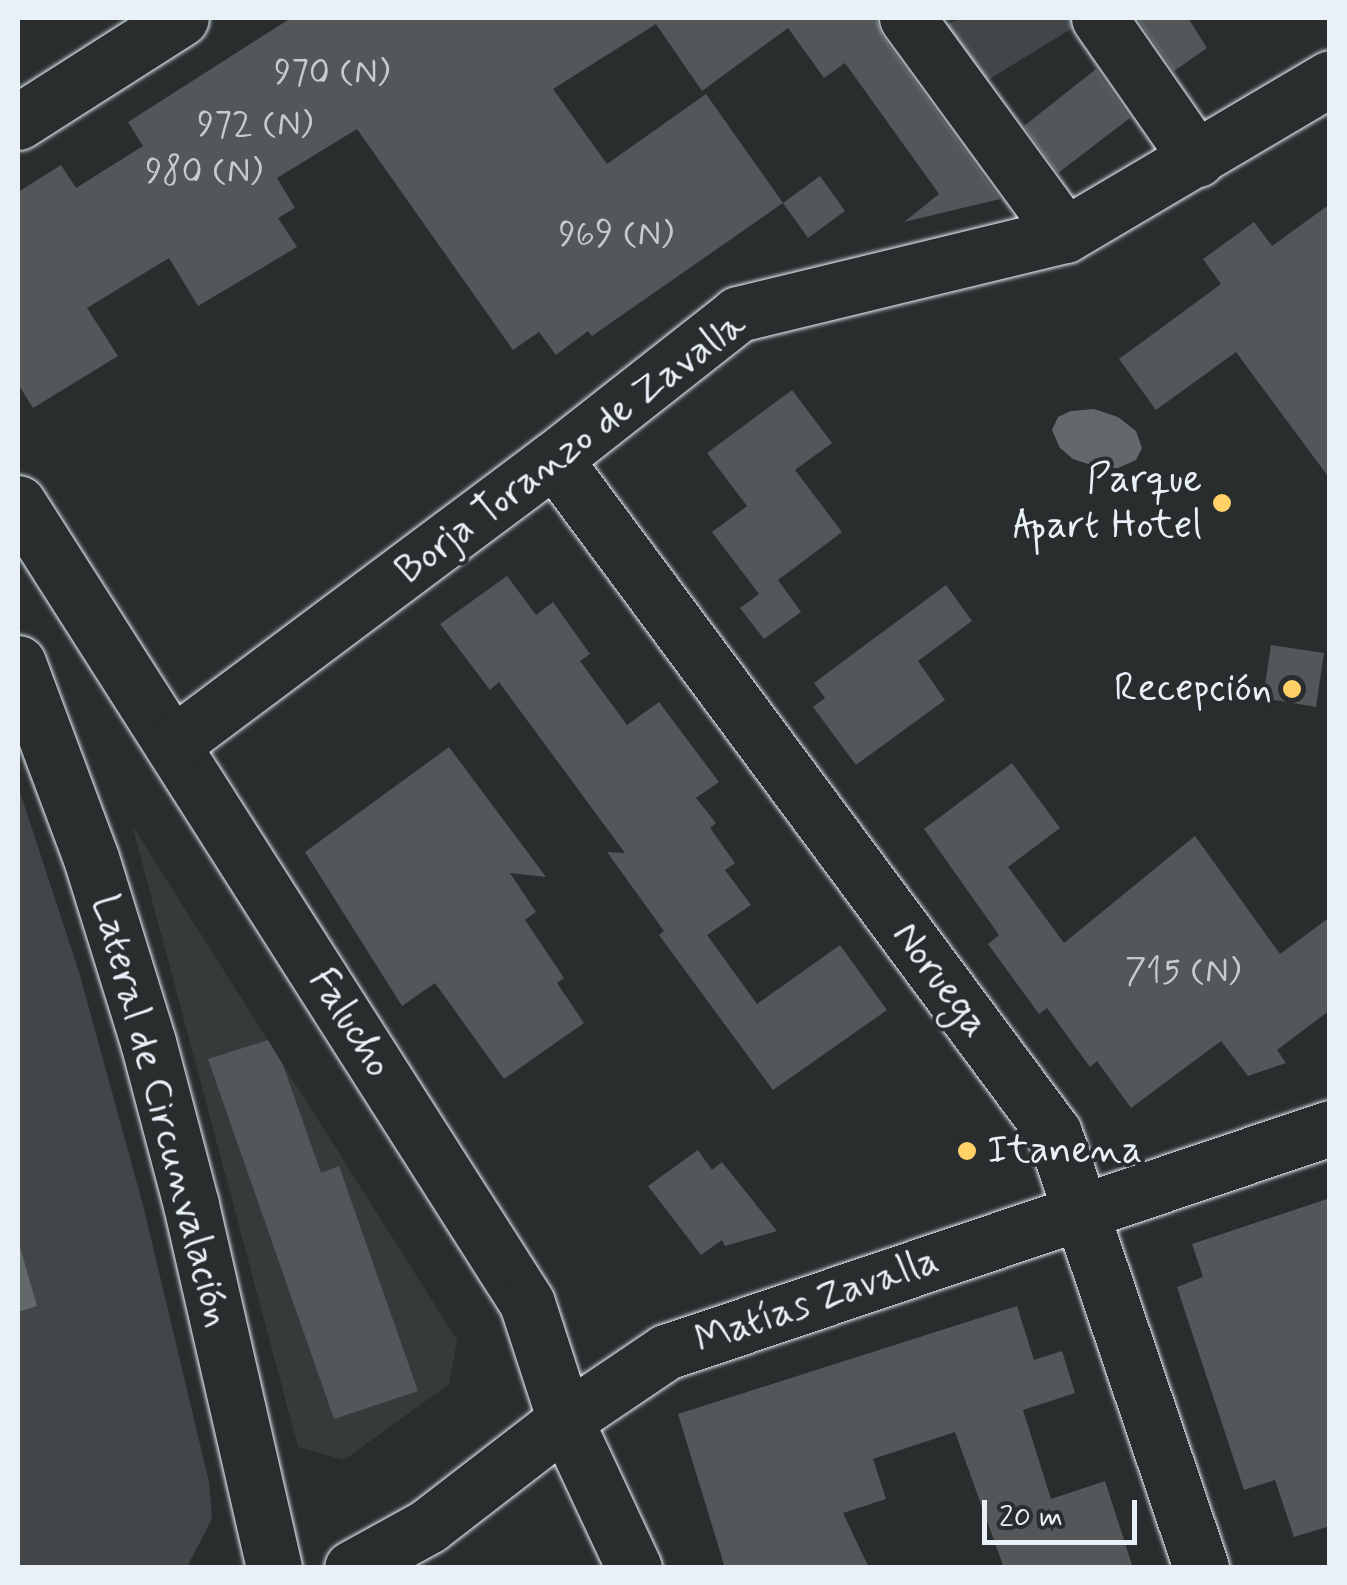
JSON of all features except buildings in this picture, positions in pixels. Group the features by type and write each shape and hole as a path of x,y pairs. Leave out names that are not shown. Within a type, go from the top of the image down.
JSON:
{"street":[{"path":"18,122 181,18"},
{"path":"907,18 1065,235"},
{"path":"1099,18 1197,159"},
{"name":"Borja Toranzo de Zavalla","path":"173,744 554,460 738,314 1065,235 1330,78"},
{"name":"Noruega","path":"554,460 1054,1133 1200,1568"},
{"name":"Falucho","path":"18,504 527,1303 566,1420 634,1568"},
{"name":"Lateral de Circunvalación","path":"18,663 91,858 143,1024 191,1205 274,1568"},
{"name":"Matías Zavalla","path":"352,1568 428,1526 566,1420 666,1352 1330,1128"}],"shaded area":[{"path":"959,18 1075,18 1079,24 980,85 939,29"},
{"path":"1094,409 1118,417 1136,431 1142,448 1136,460 1118,468 1100,468 1073,459 1060,448 1052,430 1058,417 1071,411"},
{"path":"18,786 79,972 143,1205 209,1482 212,1519 187,1567 18,1567"},
{"path":"132,825 457,1340 449,1384 344,1460 298,1447"},
{"path":"18,1240 37,1306 18,1312"}],"place":[{"name":"Parque Apart Hotel","path":"1222,503"},
{"name":"Recepción","path":"1292,689"},
{"name":"Itanena","path":"967,1151"}]}
